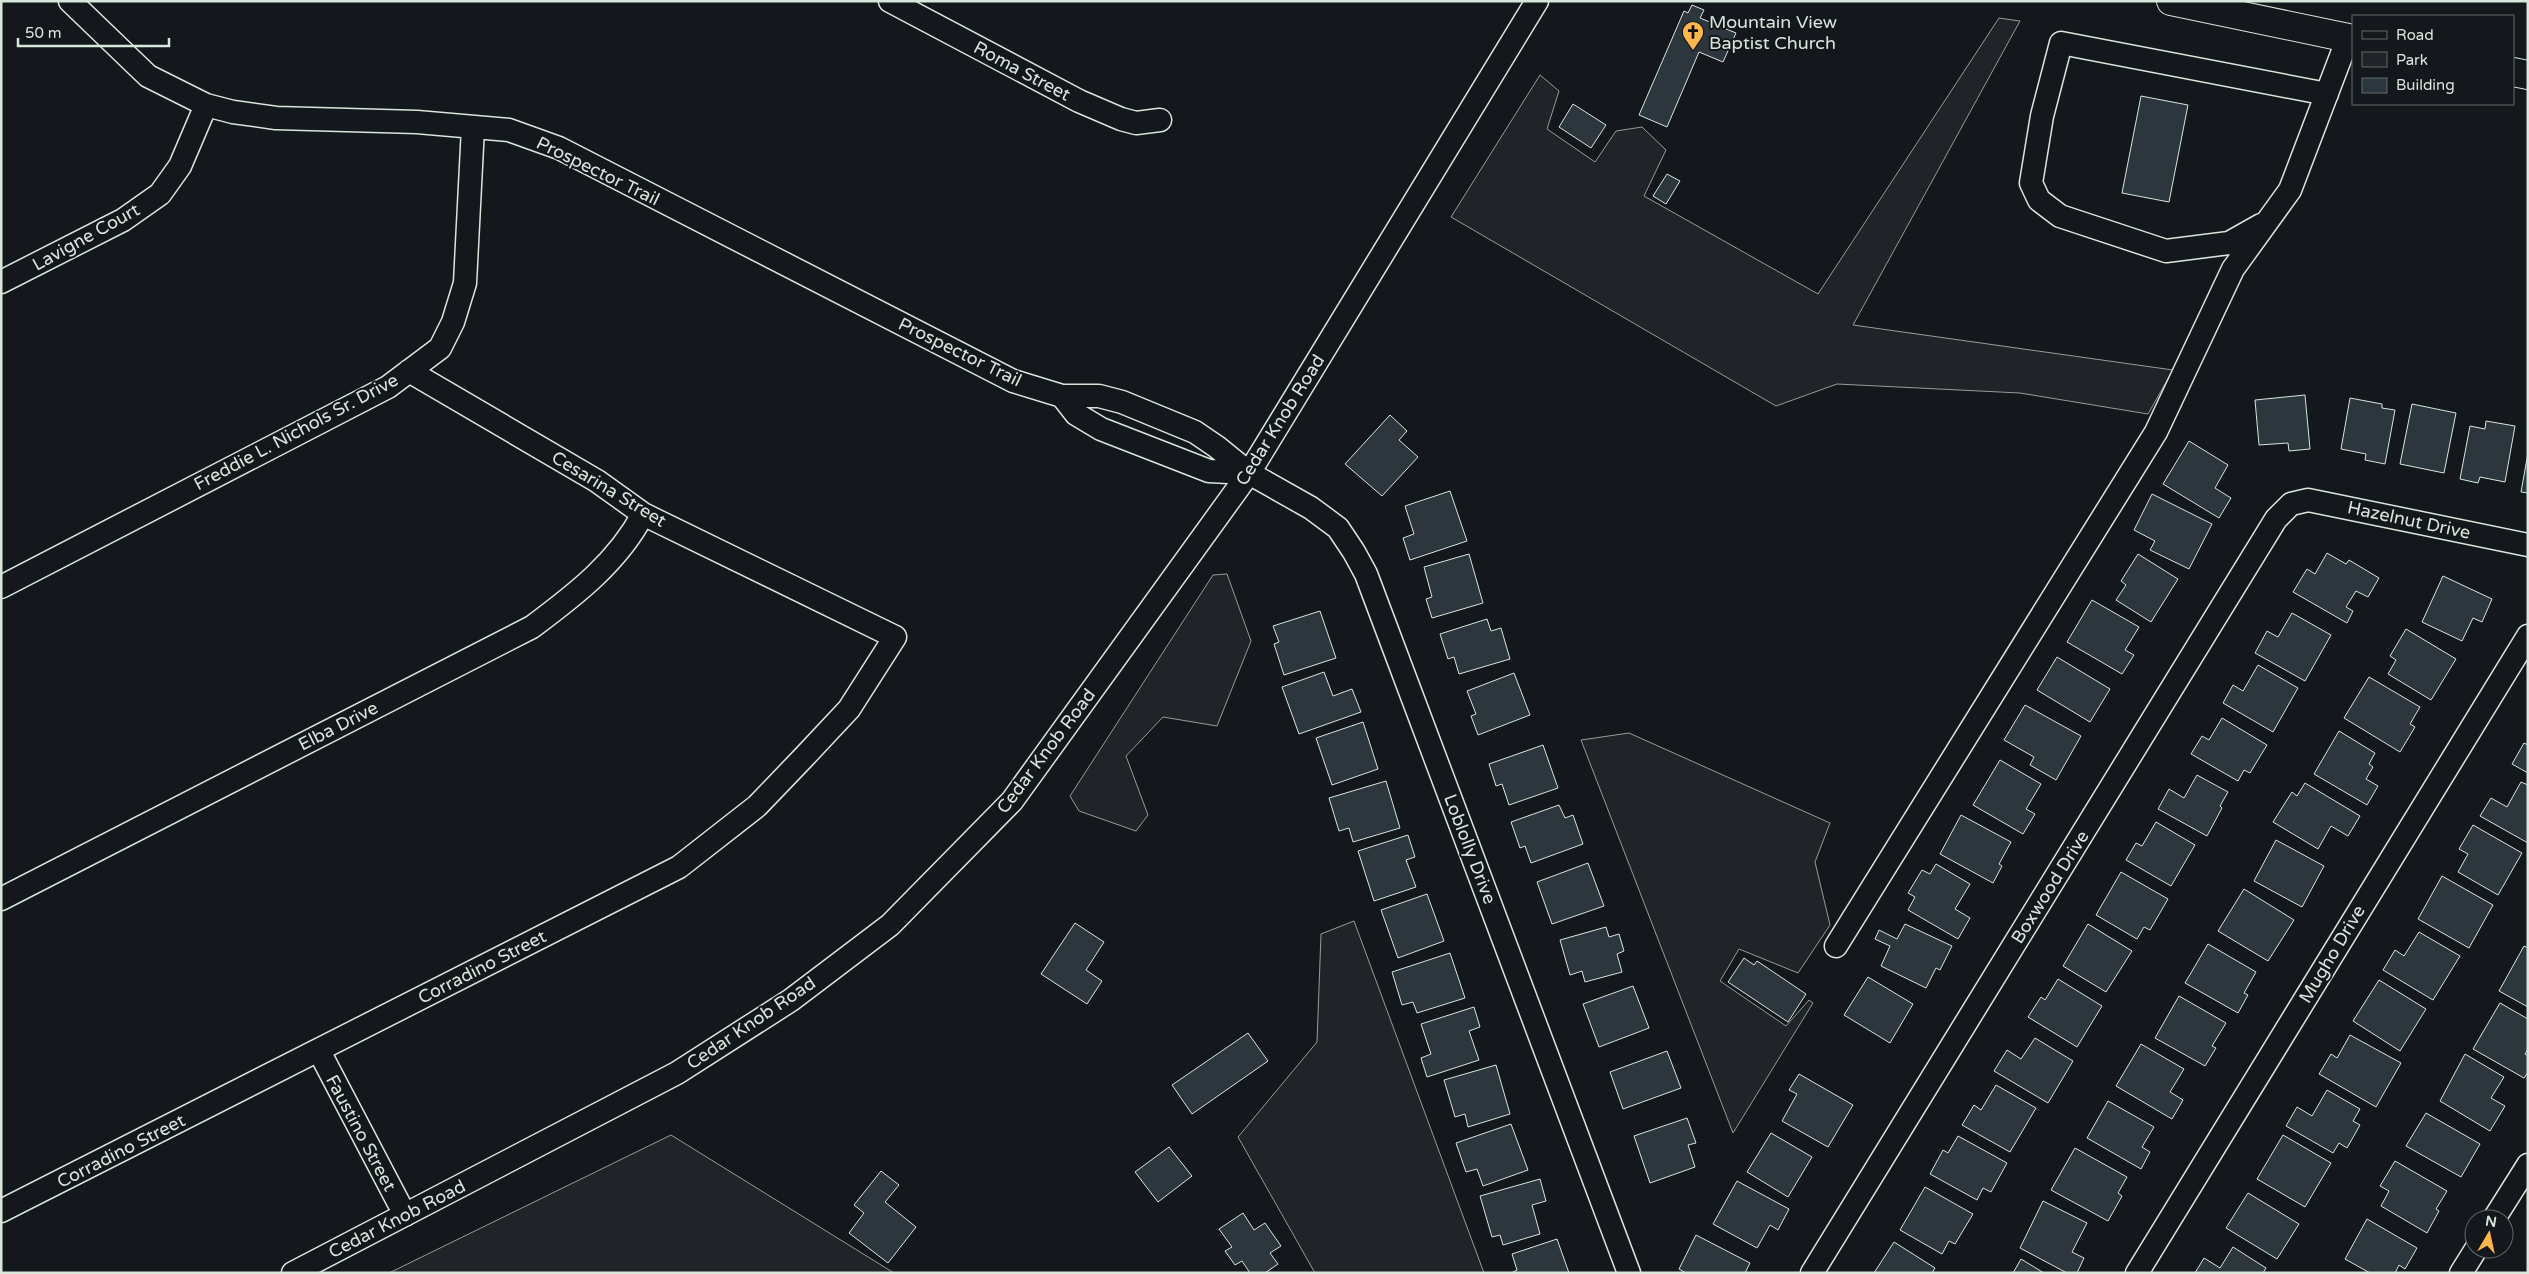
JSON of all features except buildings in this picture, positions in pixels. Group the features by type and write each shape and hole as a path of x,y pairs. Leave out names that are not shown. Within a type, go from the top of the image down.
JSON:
{"main road":[{"path":"2171,1 2351,39"},
{"path":"2514,72 2528,75"}],"street":[{"name":"Prospector Trail","path":"70,1 148,76 206,105 232,112 276,118 417,122 508,130 559,148 1013,381 1062,396 1099,396 1122,402 1170,420 1195,432 1217,446 1249,473"},
{"name":"Roma Street","path":"890,1 1079,101 1120,119 1136,123 1160,120"},
{"name":"Cedar Knob Road","path":"293,1273 677,1072 791,1000 890,925 1012,801 1249,473 1537,1"},
{"path":"1836,946 2156,432 2234,269 2290,190 2327,94 2351,39"},
{"path":"2268,221 2229,243 2166,251 2060,216 2039,200 2031,183 2042,116 2061,43 2327,94"},
{"name":"Lavigne Court","path":"1,282 123,220 160,194 180,166 206,105"},
{"name":"Freddie L. Nichols Sr. Drive","path":"1,587 388,387 440,348 453,322 465,282 473,127"},
{"name":"Cesarina Street","path":"409,370 597,481 643,514 895,637"},
{"path":"1062,396 1076,414 1101,429 1209,471 1249,473"},
{"name":"Loblolly Drive","path":"1249,473 1312,508 1338,528 1366,574 1629,1273"},
{"name":"Hazelnut Drive","path":"2291,504 2308,500 2528,545"},
{"name":"Boxwood Drive","path":"1812,1273 2276,519 2291,504"},
{"name":"Elba Drive","path":"1,899 532,628 571,598 609,563 634,532 643,514"},
{"name":"Mugho Drive","path":"2137,1273 2528,636"},
{"name":"Corradino Street","path":"1,1211 679,867 757,806 811,750 849,709 895,637"},
{"name":"Faustino Street","path":"319,1051 405,1215"},
{"path":"2500,1209 2528,1165"},
{"path":"2461,1273 2470,1259"}],"green space":[{"path":"1999,18 2020,21 1853,325 2173,370 2148,414 2020,393 1837,384 1776,406 1451,217 1540,75 1559,91 1547,129 1595,162 1616,131 1642,127 1666,150 1644,196 1818,294"},
{"path":"1227,574 1251,641 1217,726 1163,717 1126,756 1148,815 1136,831 1079,811 1070,796 1213,575"},
{"path":"1629,733 1830,823 1815,862 1830,925 1798,973 1739,949 1720,981 1786,1026 1809,1000 1813,1003 1733,1133 1581,740"},
{"path":"1354,921 1484,1273 1315,1273 1238,1137 1317,1042 1321,934"},
{"path":"671,1135 894,1273 389,1273"}],"place":[{"name":"Mountain View Baptist Church","path":"1693,51"}]}
